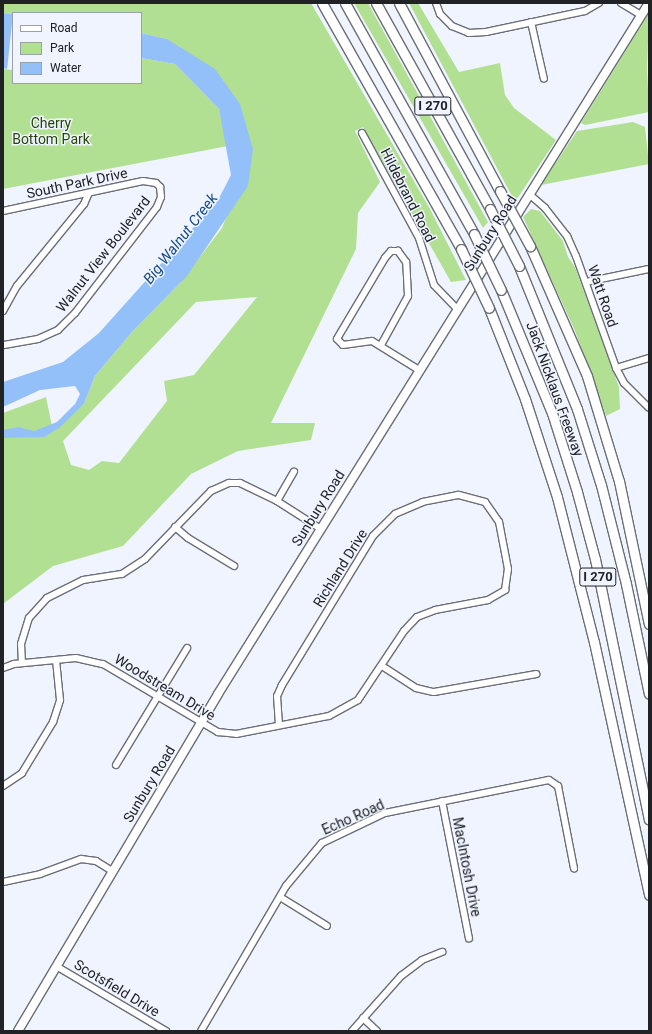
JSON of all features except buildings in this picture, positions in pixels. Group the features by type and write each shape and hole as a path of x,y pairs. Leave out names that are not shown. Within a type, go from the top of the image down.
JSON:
{"highway":[{"path":"322,3 461,249 489,308 525,399 557,497 594,642 649,895"},
{"name":"Jack Nicklaus Freeway","path":"345,3 474,234 501,290 552,413 577,492 595,559 649,819"},
{"name":"Jack Nicklaus Freeway","path":"376,3 490,209 519,266 577,409 601,485 626,584 649,694"},
{"path":"399,3 530,246 587,376 619,481 649,624"},
{"path":"644,870 649,901"}],"main road":[{"name":"Sunbury Road","path":"18,1031 112,871 321,529 649,3"}],"street":[{"path":"436,3 440,14 452,26 469,33 586,11 599,3"},
{"path":"621,3 641,15"},
{"path":"531,22 544,79"},
{"name":"Hildebrand Road","path":"362,133 419,238 434,285 457,309"},
{"name":"South Park Drive","path":"3,210 143,182 156,183"},
{"name":"Walnut View Boulevard","path":"3,345 38,339 58,330 75,313 157,207 161,197 160,187 156,183"},
{"path":"3,311 17,286 84,204 89,193"},
{"name":"Watt Road","path":"530,194 545,208 567,236 586,282 616,368 624,383 649,408"},
{"path":"381,345 409,292 406,262 398,251 391,252 385,258 337,339 343,345 363,341 381,345 419,370"},
{"path":"586,282 649,268"},
{"path":"616,368 649,358"},
{"path":"277,501 294,472"},
{"path":"22,663 21,644 29,618 47,598 84,580 122,574 145,558 211,491 229,483 240,483 277,501 321,529"},
{"name":"Richland Drive","path":"279,725 277,696 282,685 373,536 395,514 423,502 458,495 485,502"},
{"name":"Woodstream Drive","path":"3,668 22,663 76,658 103,664 218,732 236,734 329,716 358,700 382,666 404,630 417,617 435,610 488,600 505,590 508,569 499,522 485,502"},
{"path":"175,527 188,538 234,566"},
{"path":"116,765 188,648"},
{"path":"3,786 22,773 54,722 60,700 56,660"},
{"path":"382,666 416,688 434,692 536,674"},
{"name":"Echo Road","path":"201,1031 286,886 322,843 385,813 543,780 554,782 559,791 574,868"},
{"name":"MacIntosh Drive","path":"442,801 468,938"},
{"path":"3,882 40,874 81,860 96,861 112,871"},
{"path":"280,897 327,926"},
{"path":"352,1031 401,976 422,960 442,952"},
{"name":"Scotsfield Drive","path":"56,966 166,1031"},
{"path":"363,1018 377,1031"}],"green space":[{"path":"3,3 311,3 430,209 466,280 451,282 363,127 355,131 380,182 358,213 356,249 271,423 315,423 311,440 238,451 191,474 123,546 53,566 3,604 3,413 46,397 53,431 84,404 95,376 132,332 180,283 222,228 253,149 167,39 142,33 142,12 12,12 12,14 3,13","holes":["257,297 194,375 164,381 167,401 119,463 102,461 89,470 71,465 63,441 196,302"]},
{"path":"354,3 368,3 488,222 483,228"},
{"path":"409,3 418,3 459,72 500,63 505,95 514,108 556,140 515,202"},
{"path":"649,13 647,69 649,112 585,125 581,123"},
{"name":"Cherry Bottom Park","path":"142,58 175,64 219,109 228,146 3,189 3,69 12,70 12,84 142,84"},
{"path":"633,122 645,127 649,164 541,185 577,131"},
{"path":"531,209 540,211 563,241 568,257 575,267 619,387 620,409 606,416 575,331 523,217"}],"water":[{"path":"3,13 12,14 7,69 3,68"},
{"path":"142,33 167,39 215,69 240,104 253,149 248,186 187,276 132,332 95,376 84,404 59,428 44,437 3,438 3,430 18,427 34,431 57,422 75,404 80,394 75,386 40,390 3,407 3,382 63,362 99,333 218,200 231,175 219,109 175,64 142,58"}],"water label":[{"name":"Big Walnut Creek","path":"181,239"}]}
